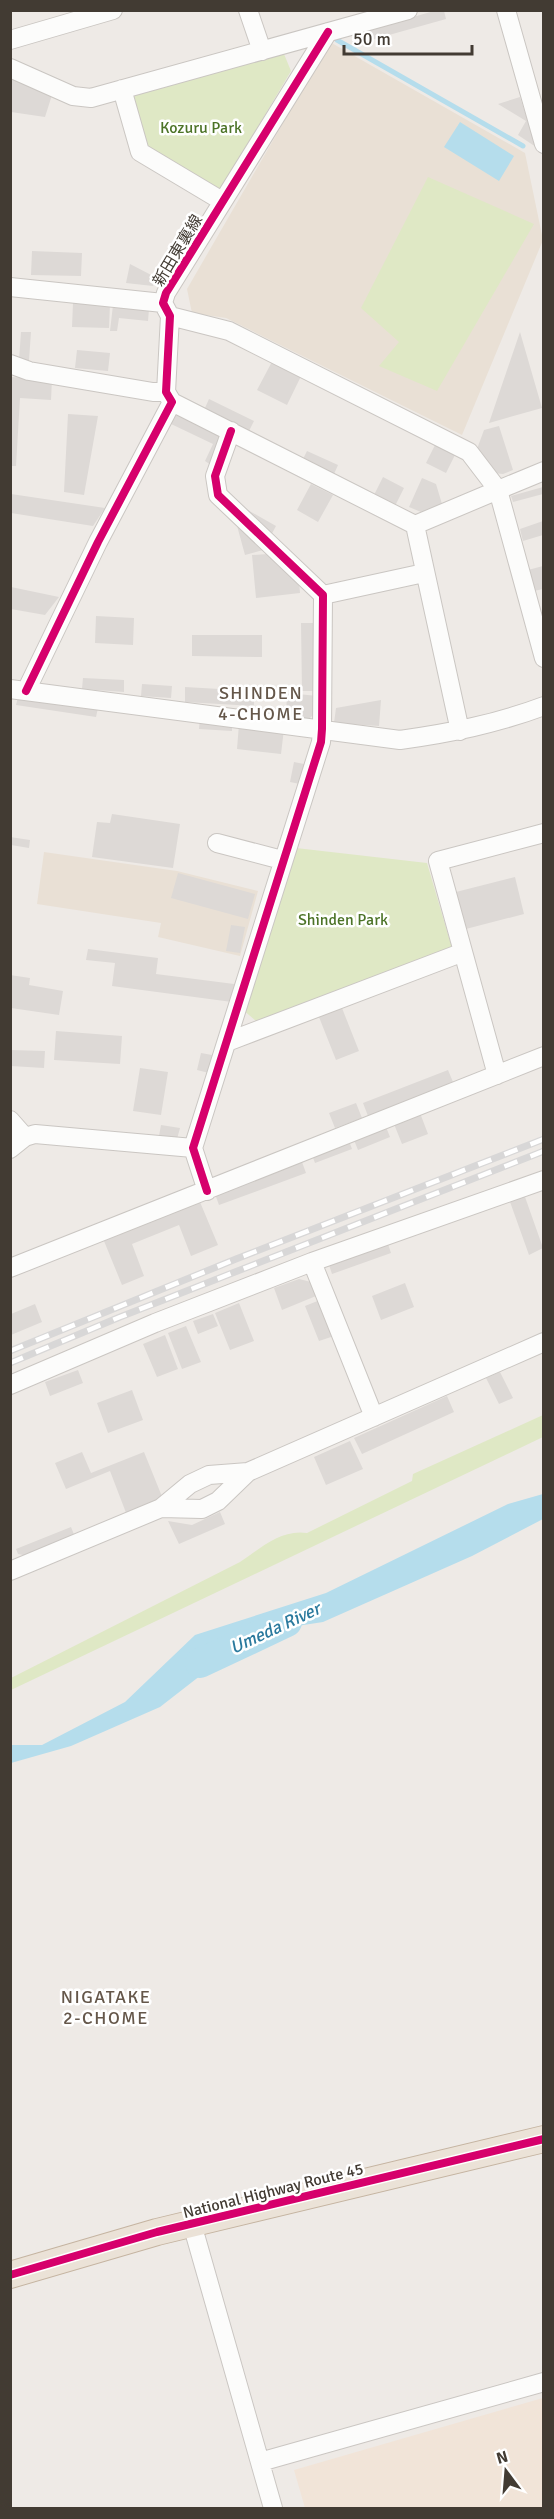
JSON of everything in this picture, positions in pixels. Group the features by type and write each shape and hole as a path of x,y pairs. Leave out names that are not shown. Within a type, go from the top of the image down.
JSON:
{"highway":[{"name":"National Highway Route 45","path":"10,2275 192,2224 543,2139"}],"street":[{"path":"248,10 262,51"},
{"path":"10,68 73,96 91,98 328,32 356,18 408,10"},
{"path":"506,10 543,144"},
{"path":"10,40 110,11"},
{"name":"新田東裏線","path":"19,690 98,542 169,397 166,292 328,32"},
{"path":"122,89 140,152 222,201"},
{"path":"10,287 167,309 229,331 469,452 498,490 543,658"},
{"path":"10,364 29,371 153,392 169,397 415,525 543,471"},
{"path":"207,1191 193,1148 321,742 322,729 323,595 218,495 215,476 231,431"},
{"path":"415,525 460,731"},
{"path":"323,595 424,573"},
{"path":"19,690 400,740 460,731 506,720 543,706"},
{"path":"497,1075 461,953 438,861 543,833"},
{"path":"217,843 282,860"},
{"path":"227,1042 461,953"},
{"path":"10,1268 543,1056"},
{"path":"10,1120 18,1143 35,1134 193,1148"},
{"path":"10,1385 155,1323 312,1262 543,1180"},
{"path":"312,1262 374,1417"},
{"path":"11,1569 161,1508 190,1484 209,1475 248,1472 543,1342"},
{"path":"161,1508 201,1509 218,1501 248,1472"},
{"path":"192,2224 273,2508"},
{"path":"260,2462 543,2382"}],"shaded area":[{"path":"434,11 444,11 446,19 364,42 361,32"},
{"path":"330,42 525,153 543,240 462,435 226,318 192,313 187,289"},
{"path":"10,74 52,95 45,117 11,112"},
{"path":"520,97 536,147 518,135 526,121 498,104"},
{"path":"32,251 82,253 81,276 31,275"},
{"path":"130,264 157,278 153,286 126,283"},
{"path":"73,303 110,304 109,328 72,327"},
{"path":"113,305 149,309 148,321 119,318 117,331 110,331"},
{"path":"21,332 31,332 29,360 19,360"},
{"path":"520,332 542,408 489,423"},
{"path":"77,350 110,353 108,371 75,368"},
{"path":"275,356 304,370 287,405 257,390"},
{"path":"10,377 52,379 51,400 20,398 16,466 11,466"},
{"path":"209,399 254,421 249,431 205,408"},
{"path":"175,412 219,433 222,443 211,465 205,461 213,444 169,423"},
{"path":"68,414 98,416 84,495 64,492"},
{"path":"499,426 513,470 503,474 494,473 477,449 484,430"},
{"path":"436,443 456,453 446,473 426,463"},
{"path":"307,451 338,465 334,474 303,459"},
{"path":"383,477 404,488 395,506 374,495"},
{"path":"422,478 436,484 442,504 421,512 409,507"},
{"path":"311,484 333,495 318,522 297,510"},
{"path":"543,487 543,494 513,502 511,496"},
{"path":"11,494 105,508 93,526 11,513"},
{"path":"237,504 276,526 269,539"},
{"path":"543,521 543,535 523,541 520,529"},
{"path":"236,522 263,550 245,555"},
{"path":"268,554 299,582 300,593 256,598 252,555"},
{"path":"543,566 543,589 534,591 528,570"},
{"path":"10,587 59,597 45,615 11,609"},
{"path":"96,616 134,618 133,645 95,643"},
{"path":"301,623 316,623 317,691 302,691"},
{"path":"192,635 262,635 262,657 192,656"},
{"path":"83,678 124,680 124,692 82,689"},
{"path":"142,684 172,686 171,698 141,696"},
{"path":"185,687 254,691 254,706 185,702"},
{"path":"287,693 318,696 317,711 309,719 286,717"},
{"path":"18,697 98,708 96,717 16,705"},
{"path":"381,700 379,726 334,723 336,708"},
{"path":"200,718 232,720 232,731 199,729"},
{"path":"239,724 284,729 281,754 237,749"},
{"path":"294,762 304,764 300,784 290,782"},
{"path":"112,814 180,824 173,868 92,857 97,822 110,823"},
{"path":"10,837 30,840 29,848 11,845"},
{"path":"44,852 177,871 258,891 240,956 158,937 161,923 37,904"},
{"path":"178,873 255,894 248,919 171,898"},
{"path":"515,877 524,914 462,930 452,893"},
{"path":"231,925 245,927 240,953 226,951"},
{"path":"88,949 158,958 156,974 234,984 232,1002 112,986 115,963 86,960"},
{"path":"10,975 30,978 29,985 63,991 59,1015 11,1008"},
{"path":"340,1003 359,1051 336,1060 317,1012"},
{"path":"56,1031 122,1036 120,1064 54,1060"},
{"path":"10,1050 45,1051 44,1068 11,1066"},
{"path":"201,1053 212,1055 209,1073 197,1070"},
{"path":"140,1068 168,1072 161,1115 133,1111"},
{"path":"448,1070 453,1082 368,1116 363,1103"},
{"path":"356,1103 362,1118 335,1128 329,1113"},
{"path":"420,1113 428,1134 402,1144 394,1124"},
{"path":"161,1125 180,1128 177,1139 159,1136"},
{"path":"386,1127 390,1137 358,1150 354,1140"},
{"path":"349,1141 352,1149 315,1163 312,1155"},
{"path":"302,1162 306,1173 219,1205 215,1194"},
{"path":"524,1194 543,1248 529,1255 509,1199"},
{"path":"200,1202 218,1245 191,1256 179,1225 132,1244 144,1276 122,1285 104,1241"},
{"path":"388,1244 391,1253 332,1274 329,1265"},
{"path":"299,1279 311,1282 316,1296 282,1310 274,1288"},
{"path":"405,1283 414,1307 381,1320 372,1296"},
{"path":"320,1300 334,1336 319,1341 305,1306"},
{"path":"239,1303 254,1341 230,1350 215,1313"},
{"path":"35,1304 42,1322 11,1335 11,1314"},
{"path":"213,1314 218,1326 198,1334 193,1321"},
{"path":"186,1326 201,1362 182,1369 168,1333"},
{"path":"165,1335 178,1369 157,1377 143,1344"},
{"path":"78,1370 83,1383 50,1396 45,1382"},
{"path":"500,1372 513,1398 499,1404 486,1378"},
{"path":"132,1390 143,1420 108,1433 97,1403"},
{"path":"447,1396 454,1412 362,1454 354,1438"},
{"path":"350,1441 363,1469 326,1485 314,1457"},
{"path":"82,1452 91,1473 144,1452 163,1499 128,1518 110,1471 66,1489 55,1463"},
{"path":"220,1512 225,1524 179,1544 168,1521 192,1525"},
{"path":"71,1527 75,1537 28,1556 18,1554 16,1549"},
{"path":"543,2398 543,2508 305,2508 294,2470"}],"green space":[{"name":"Kozuru Park","path":"284,54 291,71 219,192 142,149 128,97"},
{"path":"428,177 534,224 437,391 379,366 399,342 361,308"},
{"name":"Shinden Park","path":"296,848 427,863 452,948 256,1021 242,1009"},
{"path":"543,1415 543,1437 11,1690 11,1678 240,1562 272,1541 289,1534 307,1533 412,1481 413,1474"}],"water":[{"path":"460,122 514,156 499,181 444,147"},
{"path":"543,1494 543,1519 472,1556 323,1622 297,1626 240,1641 214,1665 160,1707 71,1746 11,1763 11,1745 42,1745 125,1702 195,1635 326,1593 508,1504"}],"waterway":[{"path":"337,40 523,146"},
{"name":"Umeda River","path":"200,1663 287,1622"}],"railway":[{"path":"10,1351 236,1259 544,1139"},
{"path":"10,1363 120,1317 544,1151"}],"cycle path":[{"path":"26,691 98,542 172,402 166,392 170,316 163,303 166,293 328,32"},
{"path":"207,1191 193,1148 321,742 322,729 323,595 218,495 215,476 231,431"},
{"path":"10,2275 157,2232 544,2139"}],"district":[{"name":"SHINDEN 4-CHOME","path":"261,703"},
{"name":"NIGATAKE 2-CHOME","path":"106,2007"}]}
